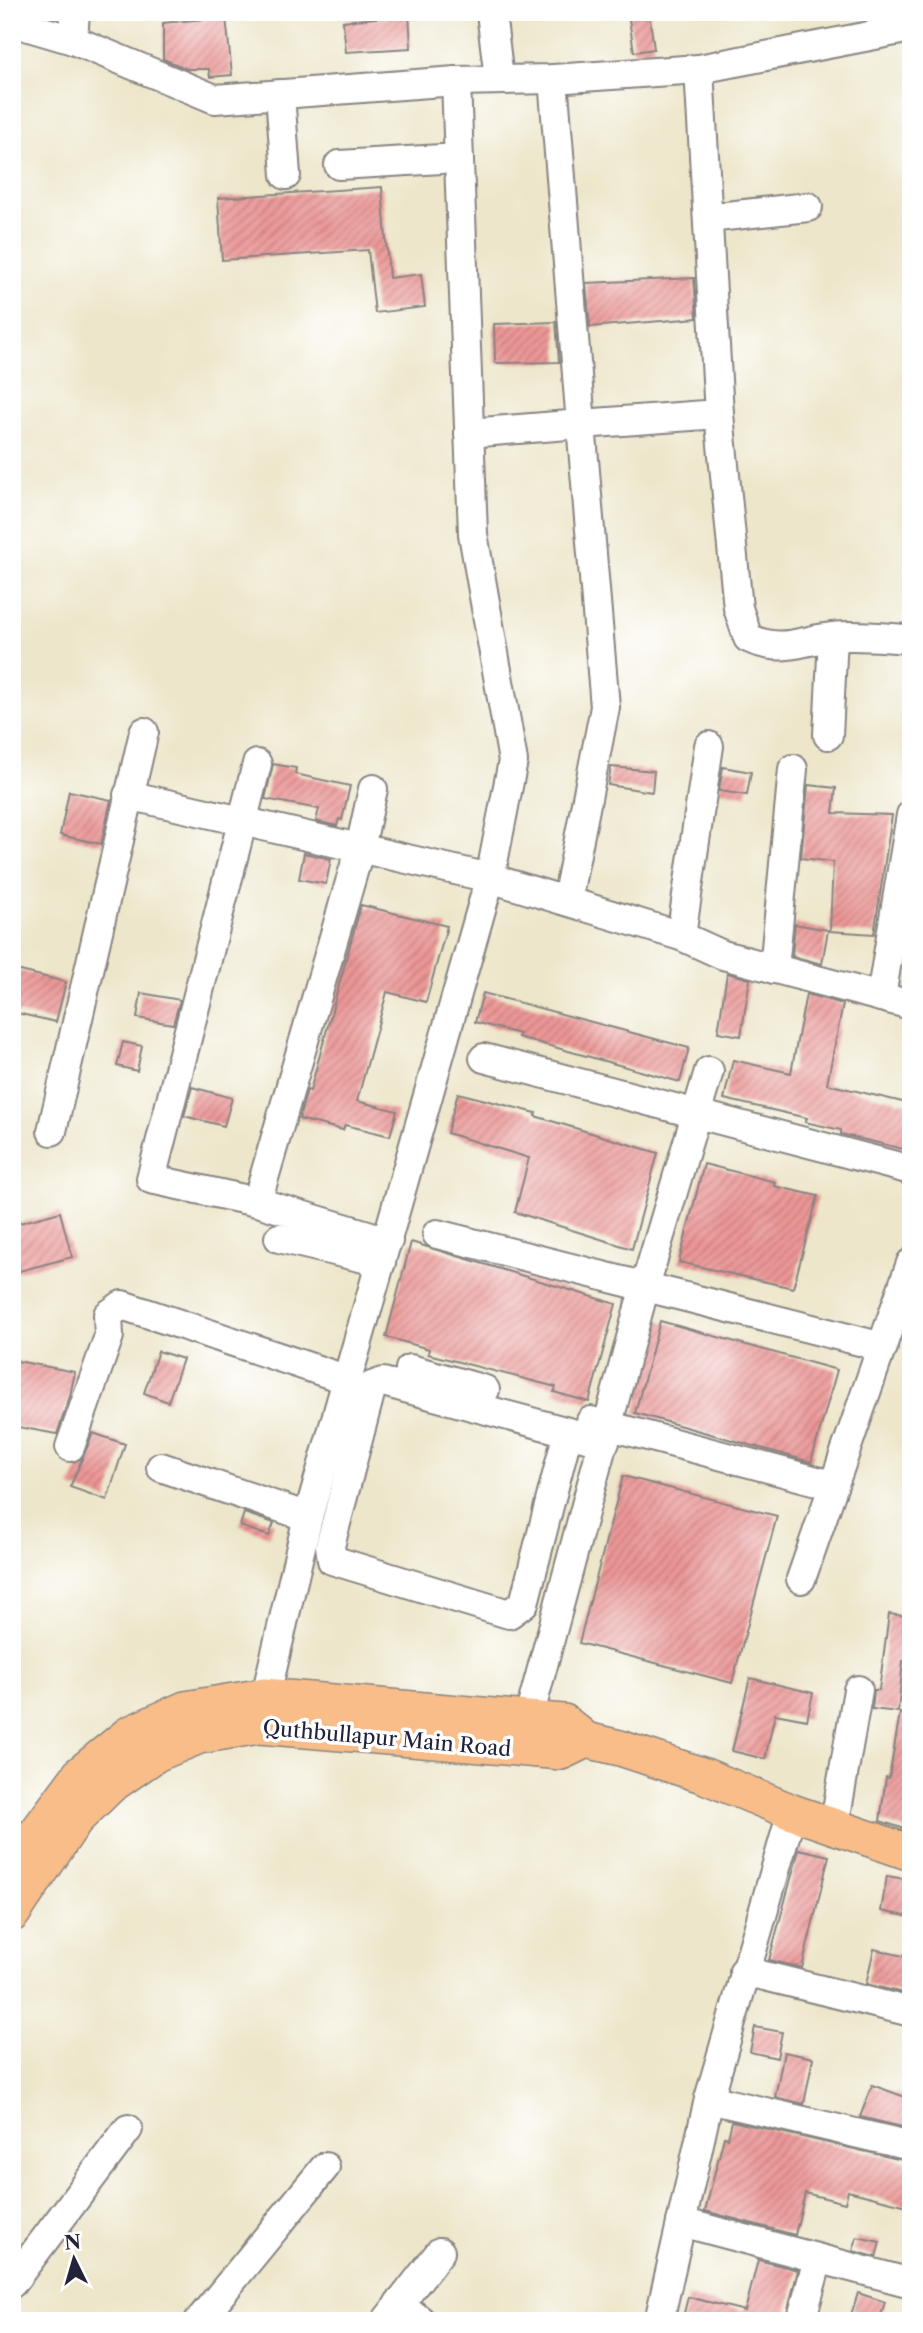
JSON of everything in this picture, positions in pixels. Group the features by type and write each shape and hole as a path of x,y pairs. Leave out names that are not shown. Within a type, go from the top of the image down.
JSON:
{"main road":[{"name":"Quthbullapur Main Road","path":"12,1866 81,1773 129,1734 185,1710 529,1717 564,1722 586,1740 620,1748 705,1776 792,1812 911,1853"},
{"name":"Quthbullapur Main Road","path":"12,1914 75,1821 111,1785 156,1754 262,1711 561,1752 586,1740"}],"street":[{"path":"73,40 75,12"},
{"path":"491,12 499,79"},
{"path":"12,22 73,40 215,99 456,81 552,79 699,69 911,28"},
{"path":"699,69 719,414 738,608 748,638 765,646 805,644 833,637 911,639"},
{"path":"552,79 605,707 567,900"},
{"path":"262,1711 308,1517 490,878 513,761 473,534 456,81"},
{"path":"280,94 286,175"},
{"path":"339,165 459,158"},
{"path":"708,218 808,207"},
{"path":"469,433 719,414"},
{"path":"828,735 833,637"},
{"path":"52,1131 144,732"},
{"path":"681,936 709,747"},
{"path":"257,764 150,1179 257,1202 385,1251"},
{"path":"774,969 793,769"},
{"path":"257,1202 360,848 373,789"},
{"path":"128,795 490,878 681,936 723,955 911,1005"},
{"path":"881,997 911,815"},
{"path":"484,1058 911,1170"},
{"path":"529,1717 645,1286 709,1071"},
{"path":"437,1234 883,1347"},
{"path":"279,1237 385,1251"},
{"path":"801,1579 911,1264"},
{"path":"70,1447 109,1336 108,1315 122,1305 348,1380"},
{"path":"410,1369 607,1434 832,1485"},
{"path":"568,1433 524,1603 518,1610 509,1614 332,1560 330,1546 372,1386 383,1382 568,1433 607,1434"},
{"path":"161,1466 308,1517"},
{"path":"834,1827 858,1690"},
{"path":"659,2321 709,2099 792,1812"},
{"path":"744,1971 911,2012"},
{"path":"709,2099 911,2146"},
{"path":"12,2283 128,2129"},
{"path":"199,2321 326,2167"},
{"path":"681,2222 911,2283"},
{"path":"421,2321 393,2312 440,2252"},
{"path":"801,2321 818,2259"}],"building":[{"path":"387,12 409,12 411,48 346,52 343,21 388,17"},
{"path":"628,12 649,12 654,49 634,52"},
{"path":"226,17 232,75 210,77 209,69 187,69 163,59 163,23"},
{"path":"382,187 389,278 421,274 425,307 375,313 368,250 222,260 218,198"},
{"path":"694,278 697,318 590,327 586,283"},
{"path":"556,322 559,362 495,363 494,324"},
{"path":"273,764 296,768 295,774 350,786 342,820 339,819 337,826 316,821 319,809 265,799"},
{"path":"611,767 654,771 652,792 608,785"},
{"path":"723,767 751,772 747,795 719,791"},
{"path":"808,785 836,788 833,813 892,815 874,934 830,931 833,862 801,858"},
{"path":"69,791 111,800 101,844 60,835"},
{"path":"304,853 331,859 326,884 299,879"},
{"path":"361,905 447,926 426,1002 387,992 357,1101 397,1111 390,1136 345,1125 343,1130 299,1119 307,1090 310,1091"},
{"path":"795,924 828,930 822,964 792,956"},
{"path":"12,969 66,982 56,1022 12,1012"},
{"path":"727,973 750,979 741,1036 718,1032"},
{"path":"141,993 180,1000 173,1024 137,1018"},
{"path":"483,993 689,1048 680,1082 518,1037 519,1034 475,1022"},
{"path":"806,994 843,1004 827,1084 911,1104 903,1149 841,1134 841,1130 805,1122 807,1118 724,1099 733,1060 791,1073"},
{"path":"123,1042 142,1046 137,1071 117,1066"},
{"path":"192,1087 232,1098 224,1126 184,1116"},
{"path":"458,1093 536,1113 535,1116 658,1153 632,1249 515,1212 529,1158 447,1133"},
{"path":"704,1164 775,1182 774,1186 818,1196 793,1288 679,1262"},
{"path":"60,1212 72,1257 12,1273 12,1225"},
{"path":"411,1242 616,1304 589,1402 554,1392 556,1387 428,1354 429,1349 386,1337"},
{"path":"660,1321 837,1370 811,1462 635,1413"},
{"path":"158,1351 183,1359 168,1402 144,1393"},
{"path":"12,1360 75,1372 57,1434 12,1426"},
{"path":"93,1433 125,1444 107,1500 70,1487"},
{"path":"623,1476 777,1516 732,1683 579,1643"},
{"path":"244,1513 274,1523 269,1536 240,1526"},
{"path":"889,1614 911,1617 911,1662 903,1661 898,1712 872,1709 874,1690 879,1690"},
{"path":"750,1678 813,1693 807,1720 775,1714 765,1759 732,1751"},
{"path":"900,1713 911,1714 911,1831 880,1821 886,1777 889,1778"},
{"path":"799,1849 829,1856 802,1968 769,1960"},
{"path":"887,1876 911,1880 911,1917 881,1911"},
{"path":"874,1949 911,1958 911,1995 866,1984"},
{"path":"755,2027 782,2032 777,2058 750,2052"},
{"path":"784,2052 813,2058 804,2104 775,2097"},
{"path":"872,2085 911,2099 911,2129 860,2117"},
{"path":"732,2121 911,2162 911,2207 848,2191 845,2203 805,2193 795,2235 705,2211 724,2137 728,2138"},
{"path":"857,2237 880,2242 876,2257 853,2251"},
{"path":"758,2260 798,2270 785,2321 756,2315 756,2321 682,2321 688,2297 745,2311"},
{"path":"858,2293 885,2302 879,2321 849,2321"}]}
